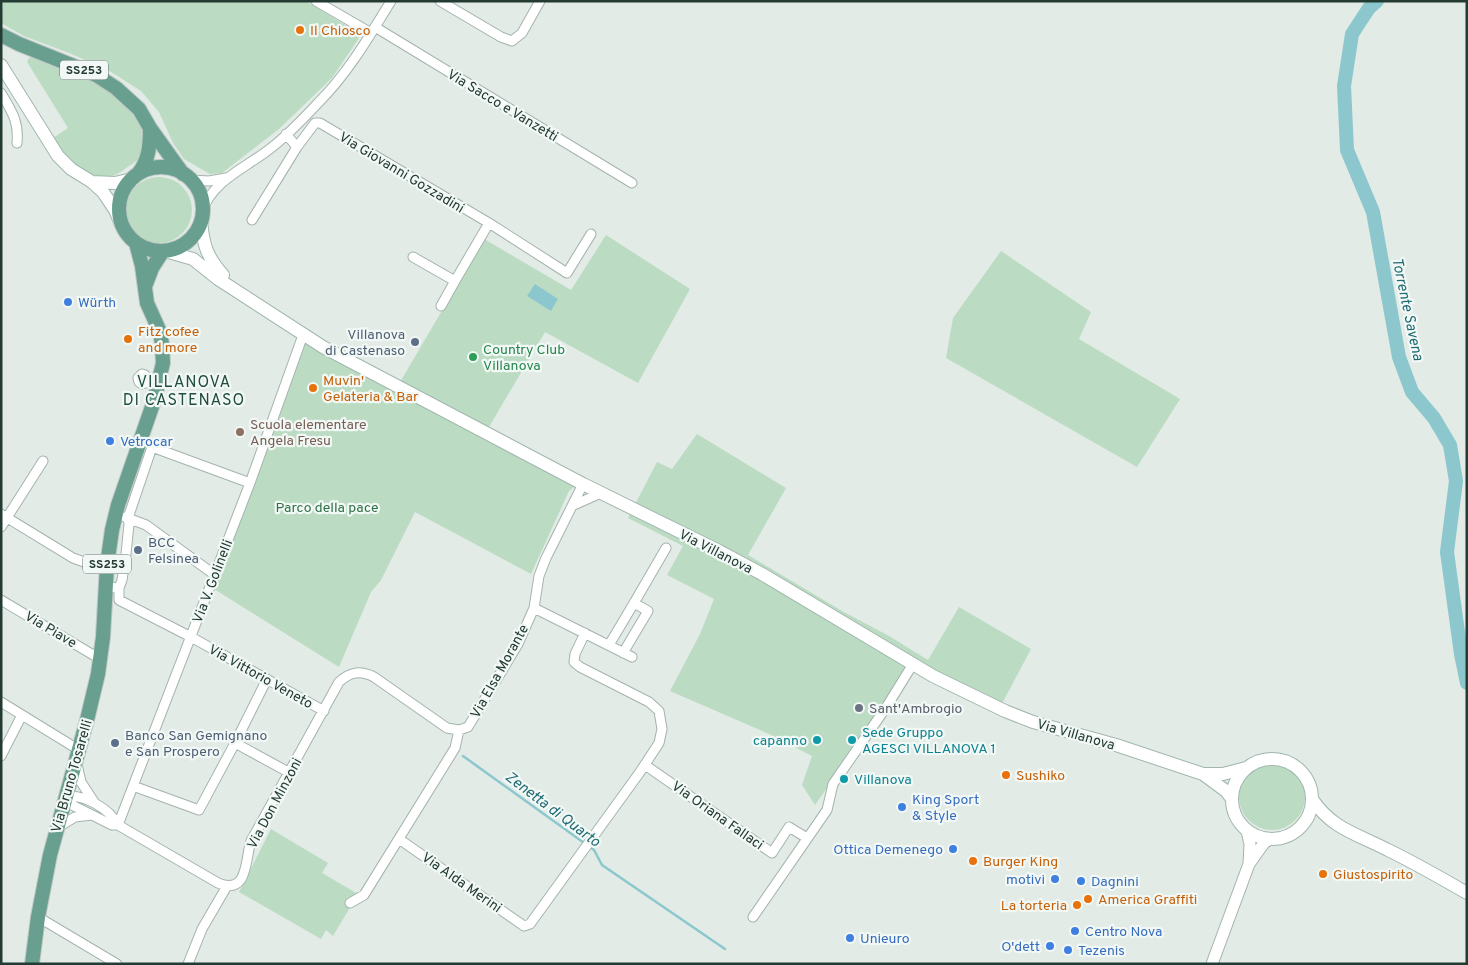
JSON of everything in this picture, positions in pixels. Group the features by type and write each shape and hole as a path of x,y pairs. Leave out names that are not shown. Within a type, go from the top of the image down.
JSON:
{"main road":[{"name":"SS253","path":"1,35 27,48 96,76 112,85 131,100 199,194 202,216"},
{"path":"1,65 61,160 70,169 92,182 110,200 122,224"},
{"path":"122,224 119,205 126,186 143,168 150,150 150,128"},
{"path":"92,182 115,183 135,177 153,168 169,168 187,177"},
{"path":"136,243 153,251 164,251 184,244 192,238 202,216"},
{"name":"Via Villanova","path":"202,216 202,236 208,255 213,263 243,294"},
{"name":"SS253","path":"122,224 127,234 136,243"},
{"name":"Via Bruno Tosarelli","path":"32,964 38,917 50,855 92,703 112,587 107,565 122,516 153,381 163,363 160,332 148,303 136,243"},
{"path":"144,287 152,268 164,251"},
{"name":"Via Villanova","path":"164,251 193,259 218,280 243,294 303,335 583,484 712,547 762,574 932,676 1005,711 1033,722 1116,745 1203,774 1226,791 1232,799"},
{"path":"1278,759 1289,762 1305,777 1312,799 1308,816 1303,824 1288,836 1270,839 1247,831 1236,816 1232,799 1233,788 1238,777 1246,768 1256,762 1278,759"},
{"name":"Via Villanova","path":"1203,774 1223,774 1246,768"},
{"path":"1312,799 1327,818 1337,825 1467,893"},
{"path":"1303,824 1337,825"}],"street":[{"name":"Via Sacco e Vanzetti","path":"316,1 373,30 632,182"},
{"path":"202,216 210,194 226,178 258,157 286,134 338,82 391,1"},
{"path":"440,1 501,37 512,41 522,33 540,1"},
{"path":"1,93 14,114 19,128 17,143"},
{"path":"8,104 20,96"},
{"name":"Via Giovanni Gozzadini","path":"298,147 311,126 315,123 320,123 489,223 567,273 591,234"},
{"path":"252,220 298,147 286,134"},
{"path":"187,177 209,181 226,178"},
{"path":"441,306 489,223"},
{"path":"413,257 455,281"},
{"name":"Via V. Golinelli","path":"118,825 250,483 303,335"},
{"name":"Via Bruno Tosarelli","path":"118,600 112,587 122,580 129,524 122,516 152,447 250,483"},
{"path":"1,527 4,516 43,462"},
{"name":"Via Elsa Morante","path":"350,903 364,895 455,748 458,730 468,727 518,644 534,608 539,576 546,558 583,484"},
{"path":"574,505 601,493"},
{"path":"4,516 73,558 87,563 107,565"},
{"path":"122,516 146,525 214,575"},
{"path":"609,645 666,548"},
{"name":"Via Piave","path":"1,600 100,659"},
{"name":"Via Vittorio Veneto","path":"118,600 191,636 324,711"},
{"path":"534,608 627,655 648,611 634,603"},
{"path":"585,633 575,654 574,662 580,667 649,702 659,711 662,729 659,743 645,765"},
{"path":"753,917 827,810 834,784 887,706 912,664"},
{"name":"Via Don Minzoni","path":"188,964 202,929 226,886 236,883 246,871 247,852 251,841 339,682 348,674 357,672 374,676 447,728 458,730"},
{"path":"133,786 198,810 267,679"},
{"path":"1,702 77,754 81,782 97,806"},
{"path":"1,756 22,715"},
{"path":"235,742 290,773"},
{"name":"Via Oriana Fallaci","path":"645,765 772,853 789,827 807,838"},
{"name":"Via Alda Merini","path":"399,839 524,926 530,924 645,765"},
{"path":"65,797 76,796 97,806 116,820 118,825"},
{"path":"65,797 74,806 112,825 118,825 226,886"},
{"path":"56,829 75,817 94,816"},
{"path":"1247,831 1250,844 1249,864"},
{"path":"1212,964 1249,864 1260,848 1270,839"},
{"path":"38,917 117,964"}],"green space":[{"path":"3,1 306,1 361,35 332,78 279,129 222,173 210,174 184,159 173,143 159,112 141,91 108,70 24,36 1,23"},
{"path":"32,57 77,73 120,99 132,111 140,123 143,132 142,151 137,160 110,177 90,174 72,162 53,138 68,128 27,62"},
{"path":"152,177 166,177 178,182 187,191 192,203 190,223 183,234 166,243 152,243 140,238 131,229 126,217 126,203 131,191 140,182"},
{"name":"Parco della pace","path":"606,235 690,289 638,383 545,332 486,432 579,483 569,491 531,574 415,512 381,580 371,592 339,667 206,584 304,337 396,389 484,239 571,290"},
{"path":"1001,251 1091,312 1079,339 1180,399 1137,467 946,358 953,318"},
{"path":"697,434 786,488 748,555 928,660 959,607 1031,649 999,709 912,667 815,805 802,785 812,756 769,734 670,691 700,634 714,599 667,575 683,546 628,518 657,462 672,469"},
{"path":"1272,764 1285,767 1295,774 1302,784 1305,797 1302,810 1295,820 1285,827 1272,830 1259,827 1249,820 1242,810 1239,797 1242,784 1249,774 1259,767"},
{"path":"271,829 328,863 322,873 358,894 333,936 326,930 321,939 239,892"}],"water":[{"path":"535,284 558,299 551,311 527,296"}],"waterway":[{"name":"Torrente Savena","path":"1377,1 1369,8 1352,34 1344,86 1347,150 1373,212 1399,357 1412,392 1434,418 1450,445 1456,481 1447,552 1461,654 1467,683"},
{"name":"Zenetta di Quarto","path":"463,756 594,850 602,865 725,949"}],"place":[{"name":"Il Chiosco","path":"300,30"},
{"name":"Würth","path":"68,302"},
{"name":"Fitz cofee and more","path":"128,339"},
{"name":"Villanova di Castenaso","path":"415,342"},
{"name":"Country Club Villanova","path":"473,357"},
{"name":"Muvin' Gelateria & Bar","path":"313,388"},
{"name":"Scuola elementare Angela Fresu","path":"240,432"},
{"name":"Vetrocar","path":"110,441"},
{"name":"BCC Felsinea","path":"138,550"},
{"name":"Sant'Ambrogio","path":"859,708"},
{"name":"capanno","path":"817,740"},
{"name":"Sede Gruppo AGESCI VILLANOVA 1","path":"852,740"},
{"name":"Banco San Gemignano e San Prospero","path":"115,743"},
{"name":"Sushiko","path":"1006,775"},
{"name":"Villanova","path":"844,779"},
{"name":"King Sport & Style","path":"902,807"},
{"name":"Ottica Demenego","path":"953,849"},
{"name":"Burger King","path":"973,861"},
{"name":"Giustospirito","path":"1323,874"},
{"name":"motivi","path":"1055,879"},
{"name":"Dagnini","path":"1081,881"},
{"name":"America Graffiti","path":"1088,899"},
{"name":"La torteria","path":"1077,905"},
{"name":"Centro Nova","path":"1075,931"},
{"name":"Unieuro","path":"850,938"},
{"name":"O'dett","path":"1050,946"},
{"name":"Tezenis","path":"1068,950"}],"district":[{"name":"VILLANOVA DI CASTENASO","path":"184,390"}]}
